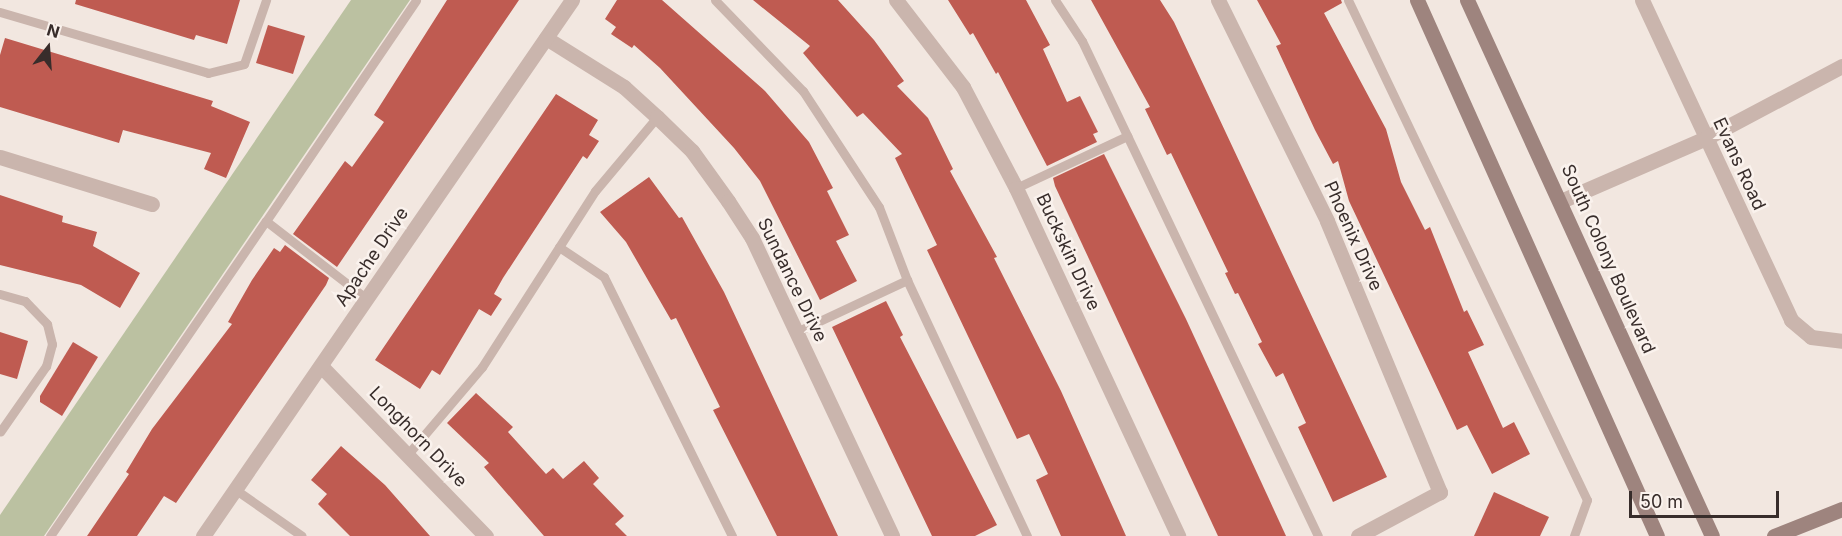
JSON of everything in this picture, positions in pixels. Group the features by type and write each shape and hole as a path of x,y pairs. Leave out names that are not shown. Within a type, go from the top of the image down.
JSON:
{"main road":[{"path":"1417,0 1656,536"},
{"name":"South Colony Boulevard","path":"1467,0 1561,201 1712,536"},
{"path":"1774,536 1842,509"}],"street":[{"name":"Apache Drive","path":"203,536 572,0"},
{"name":"Buckskin Drive","path":"896,0 963,87 1016,188 1178,536"},
{"name":"Phoenix Drive","path":"1218,0 1327,221 1440,492 1358,536"},
{"name":"Evans Road","path":"1642,0 1791,320 1811,337 1842,341"},
{"name":"Sundance Drive","path":"546,38 624,87 657,117 692,151 746,228 892,536"},
{"path":"1561,201 1706,138 1842,66"},
{"path":"0,156 152,204"},
{"name":"Longhorn Drive","path":"321,366 486,536"}],"lane":[{"path":"0,12 208,73 244,64 266,0"},
{"path":"50,536 416,0"},
{"path":"715,0 803,91 879,207 907,280 1027,536"},
{"path":"1055,0 1082,41 1318,536"},
{"path":"1348,0 1587,500 1574,536"},
{"path":"408,454 482,368 595,191 657,117"},
{"path":"1016,188 1127,136"},
{"path":"266,221 367,299"},
{"path":"559,247 604,277 732,536"},
{"path":"796,332 907,280"},
{"path":"0,294 25,301 47,324 52,344 46,366 0,432"},
{"path":"236,490 302,536"}],"green space":[{"path":"351,0 410,0 44,536 0,536 0,515"}],"building":[{"path":"76,0 240,0 227,44 196,35 194,40 75,4"},
{"path":"447,0 519,0 337,267 293,234 345,161 352,167 384,122 374,115"},
{"path":"617,0 662,0 765,91 809,142 833,188 827,191 849,235 836,241 857,281 820,300 760,181 734,148 660,68 634,45 632,48 611,34 616,27 605,19"},
{"path":"753,0 838,0 874,40 904,81 897,86 928,118 953,169 950,171 997,257 994,258 1061,391 1126,536 1061,536 1036,480 1048,474 1029,434 1017,439 927,250 937,245 895,158 902,154 863,113 857,117 803,53 810,46"},
{"path":"948,0 1026,0 1050,45 1043,49 1067,102 1080,96 1098,132 1093,134 1097,142 1047,166 998,72 996,74 973,33 970,35"},
{"path":"1091,0 1160,0 1174,22 1387,477 1333,502 1298,427 1306,423 1283,373 1276,377 1258,344 1262,342 1238,293 1235,294 1225,273 1228,272 1171,153 1167,155 1145,109 1150,107"},
{"path":"1257,0 1341,0 1342,3 1324,13 1386,129 1401,182 1425,230 1430,227 1464,312 1467,310 1484,345 1468,352 1503,428 1514,422 1530,454 1492,474 1467,425 1457,430 1349,201 1338,161 1333,164 1315,130 1276,46 1281,44"},
{"path":"268,25 305,36 293,74 256,63"},
{"path":"5,38 213,101 211,106 250,122 226,178 204,169 211,153 123,130 119,143 0,107 0,55"},
{"path":"556,94 598,120 589,135 599,141 587,159 583,156 503,278 494,294 502,299 491,316 479,309 440,375 432,370 420,389 375,360"},
{"path":"1104,154 1186,319 1286,536 1218,536 1055,186 1053,178"},
{"path":"649,177 679,218 682,217 724,292 838,536 777,536 713,410 720,407 676,318 671,320 626,242 600,212"},
{"path":"0,195 63,216 62,222 97,232 93,246 140,273 120,308 81,285 0,265"},
{"path":"285,245 329,278 326,285 176,503 164,496 137,536 87,536 129,474 126,472 152,429 232,324 228,322 252,280 274,248 280,252"},
{"path":"886,301 903,335 900,337 997,525 975,536 932,536 832,327"},
{"path":"0,332 28,341 17,379 0,374"},
{"path":"73,342 98,357 62,416 40,402 40,396"},
{"path":"476,393 513,427 508,432 546,474 553,468 563,479 584,461 599,478 593,484 624,516 615,524 627,536 544,536 484,467 489,463 447,423"},
{"path":"341,446 385,485 430,536 350,536 318,504 327,494 311,480"},
{"path":"1494,492 1549,517 1540,536 1474,536"}]}
